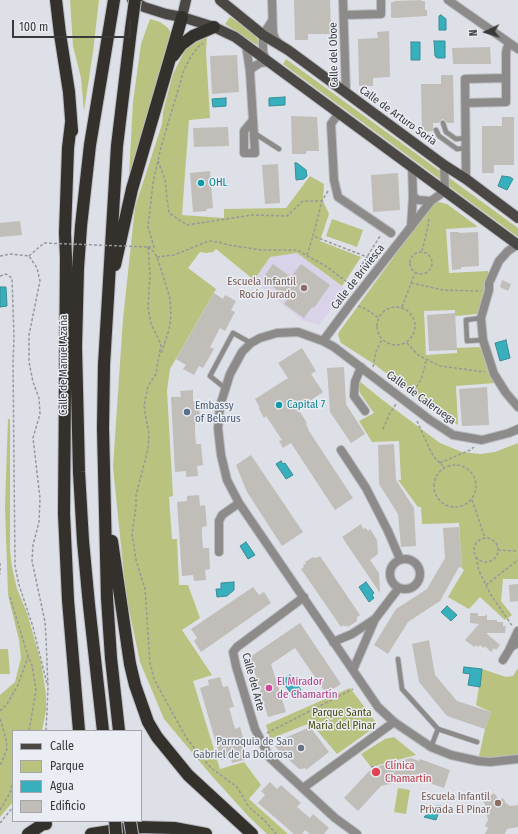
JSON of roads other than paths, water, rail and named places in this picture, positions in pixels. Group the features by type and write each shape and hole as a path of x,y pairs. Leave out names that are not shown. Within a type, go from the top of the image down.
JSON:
{"highway":[{"path":"56,0 69,92 73,148 73,251 78,268"},
{"name":"Calle de Manuel Azaña","path":"103,730 88,605 83,540 76,401 76,347 78,268 90,145 114,0"},
{"path":"120,730 111,658 107,598 104,480 104,365 117,146 133,0"},
{"path":"108,287 121,240 134,182 182,17"},
{"path":"169,64 174,53 182,45 193,36 214,27"},
{"path":"71,123 68,148 65,233 64,514 68,600 79,730"},
{"path":"66,546 71,429 76,401"},
{"path":"104,480 130,664 141,706 157,737 172,756 188,774 252,834"},
{"path":"110,822 112,834"},
{"path":"115,822 116,834"},
{"path":"130,822 132,834"},
{"path":"28,834 43,824 48,823"},
{"path":"36,834 48,823"},
{"path":"94,834 137,827 174,828 206,834"}],"main road":[{"path":"133,0 144,7 214,27 235,37 518,245"},
{"path":"182,17 186,0"},
{"name":"Calle de Arturo Soria","path":"220,0 263,35 281,46 518,218"}],"street":[{"path":"272,0 272,33 281,46"},
{"name":"Calle del Oboe","path":"344,0 346,93"},
{"name":"Calle del Oboe","path":"344,15 381,14 381,0"},
{"path":"448,0 518,50"},
{"path":"251,25 264,28 271,22"},
{"path":"250,72 252,68 267,61 263,52 263,35 271,22"},
{"path":"465,103 506,102 505,78 507,48 510,44"},
{"path":"246,45 250,72 254,133 255,153 244,154 244,131 253,120"},
{"path":"466,179 465,79 505,78"},
{"path":"339,113 331,124 334,180 338,197 388,231"},
{"path":"444,165 445,191"},
{"path":"411,227 413,196 412,166"},
{"name":"Calle de Briviesca","path":"323,340 431,201 445,191"},
{"path":"413,196 418,200 431,201"},
{"path":"518,245 508,251 499,261 489,283 489,290 481,318 484,340 494,374 506,393 518,407"},
{"name":"Calle de Caleruega","path":"518,429 482,440 453,435 401,398 362,367 323,340 298,332 277,333 260,338 251,343 242,352 230,374 220,406 218,428 221,455 228,480 239,503 378,707 394,722 431,747 451,755 490,762 518,759"},
{"path":"362,367 355,382 354,396 365,411"},
{"path":"341,450 366,488 388,531 400,560"},
{"path":"219,552 219,521 222,515 239,503"},
{"path":"410,559 418,566 421,575 417,585 408,590 398,589 392,582 390,573 393,565 400,560 410,559"},
{"path":"353,670 375,619 398,589"},
{"name":"Calle del Arte","path":"304,597 242,642 233,652 236,666 255,729 270,758 335,818 357,834"},
{"path":"333,642 352,634 375,619"},
{"path":"509,651 517,632"},
{"path":"503,660 511,647 518,643"},
{"path":"303,788 394,722"}],"lane":[{"path":"443,123 446,132 451,136 456,139 466,138"},
{"path":"436,130 439,136 457,149 466,148"},
{"path":"254,133 279,149"},
{"path":"481,318 466,320 467,341 484,340"},
{"path":"226,389 210,376 232,333 251,343"},
{"path":"398,659 402,689 438,729 478,742"},
{"path":"431,747 438,729"}],"water":[{"path":"441,15 446,19 446,30 439,30 439,16"},
{"path":"434,41 445,41 445,58 437,58 435,56"},
{"path":"411,42 420,42 420,60 411,60"},
{"path":"285,97 285,105 269,106 269,98"},
{"path":"226,98 226,106 213,107 212,99"},
{"path":"295,163 306,170 307,176 304,179 296,180"},
{"path":"502,176 513,179 507,190 498,186"},
{"path":"0,287 6,287 7,306 0,307"},
{"path":"506,340 510,358 500,361 495,343"},
{"path":"281,461 283,464 285,463 293,475 286,479 276,464"},
{"path":"246,542 255,555 248,559 240,546"},
{"path":"234,582 234,590 227,596 217,597 216,589 221,589 221,583"},
{"path":"366,582 374,593 372,595 374,598 369,602 359,587"},
{"path":"447,606 457,615 451,621 441,612"},
{"path":"464,667 482,669 480,687 468,685 470,674 463,673"},
{"path":"290,675 301,690 293,696 282,681"},
{"path":"436,806 441,806 436,820 424,817"}],"place":[{"name":"OHL","path":"201,183"},
{"name":"Escuela Infantil Rocío Jurado","path":"304,288"},
{"name":"Capital 7","path":"279,405"},
{"name":"Embassy of Belarus","path":"187,412"},
{"name":"El Mirador de Chamartín","path":"269,688"},
{"name":"Parroquia de San Gabriel de la Dolorosa","path":"301,748"},
{"name":"Clínica Chamartin","path":"376,772"},
{"name":"Escuela Infantil Privada El Pinar","path":"498,803"}],"park label":[{"name":"Parque Santa María del Pinar","path":"342,719"}]}
